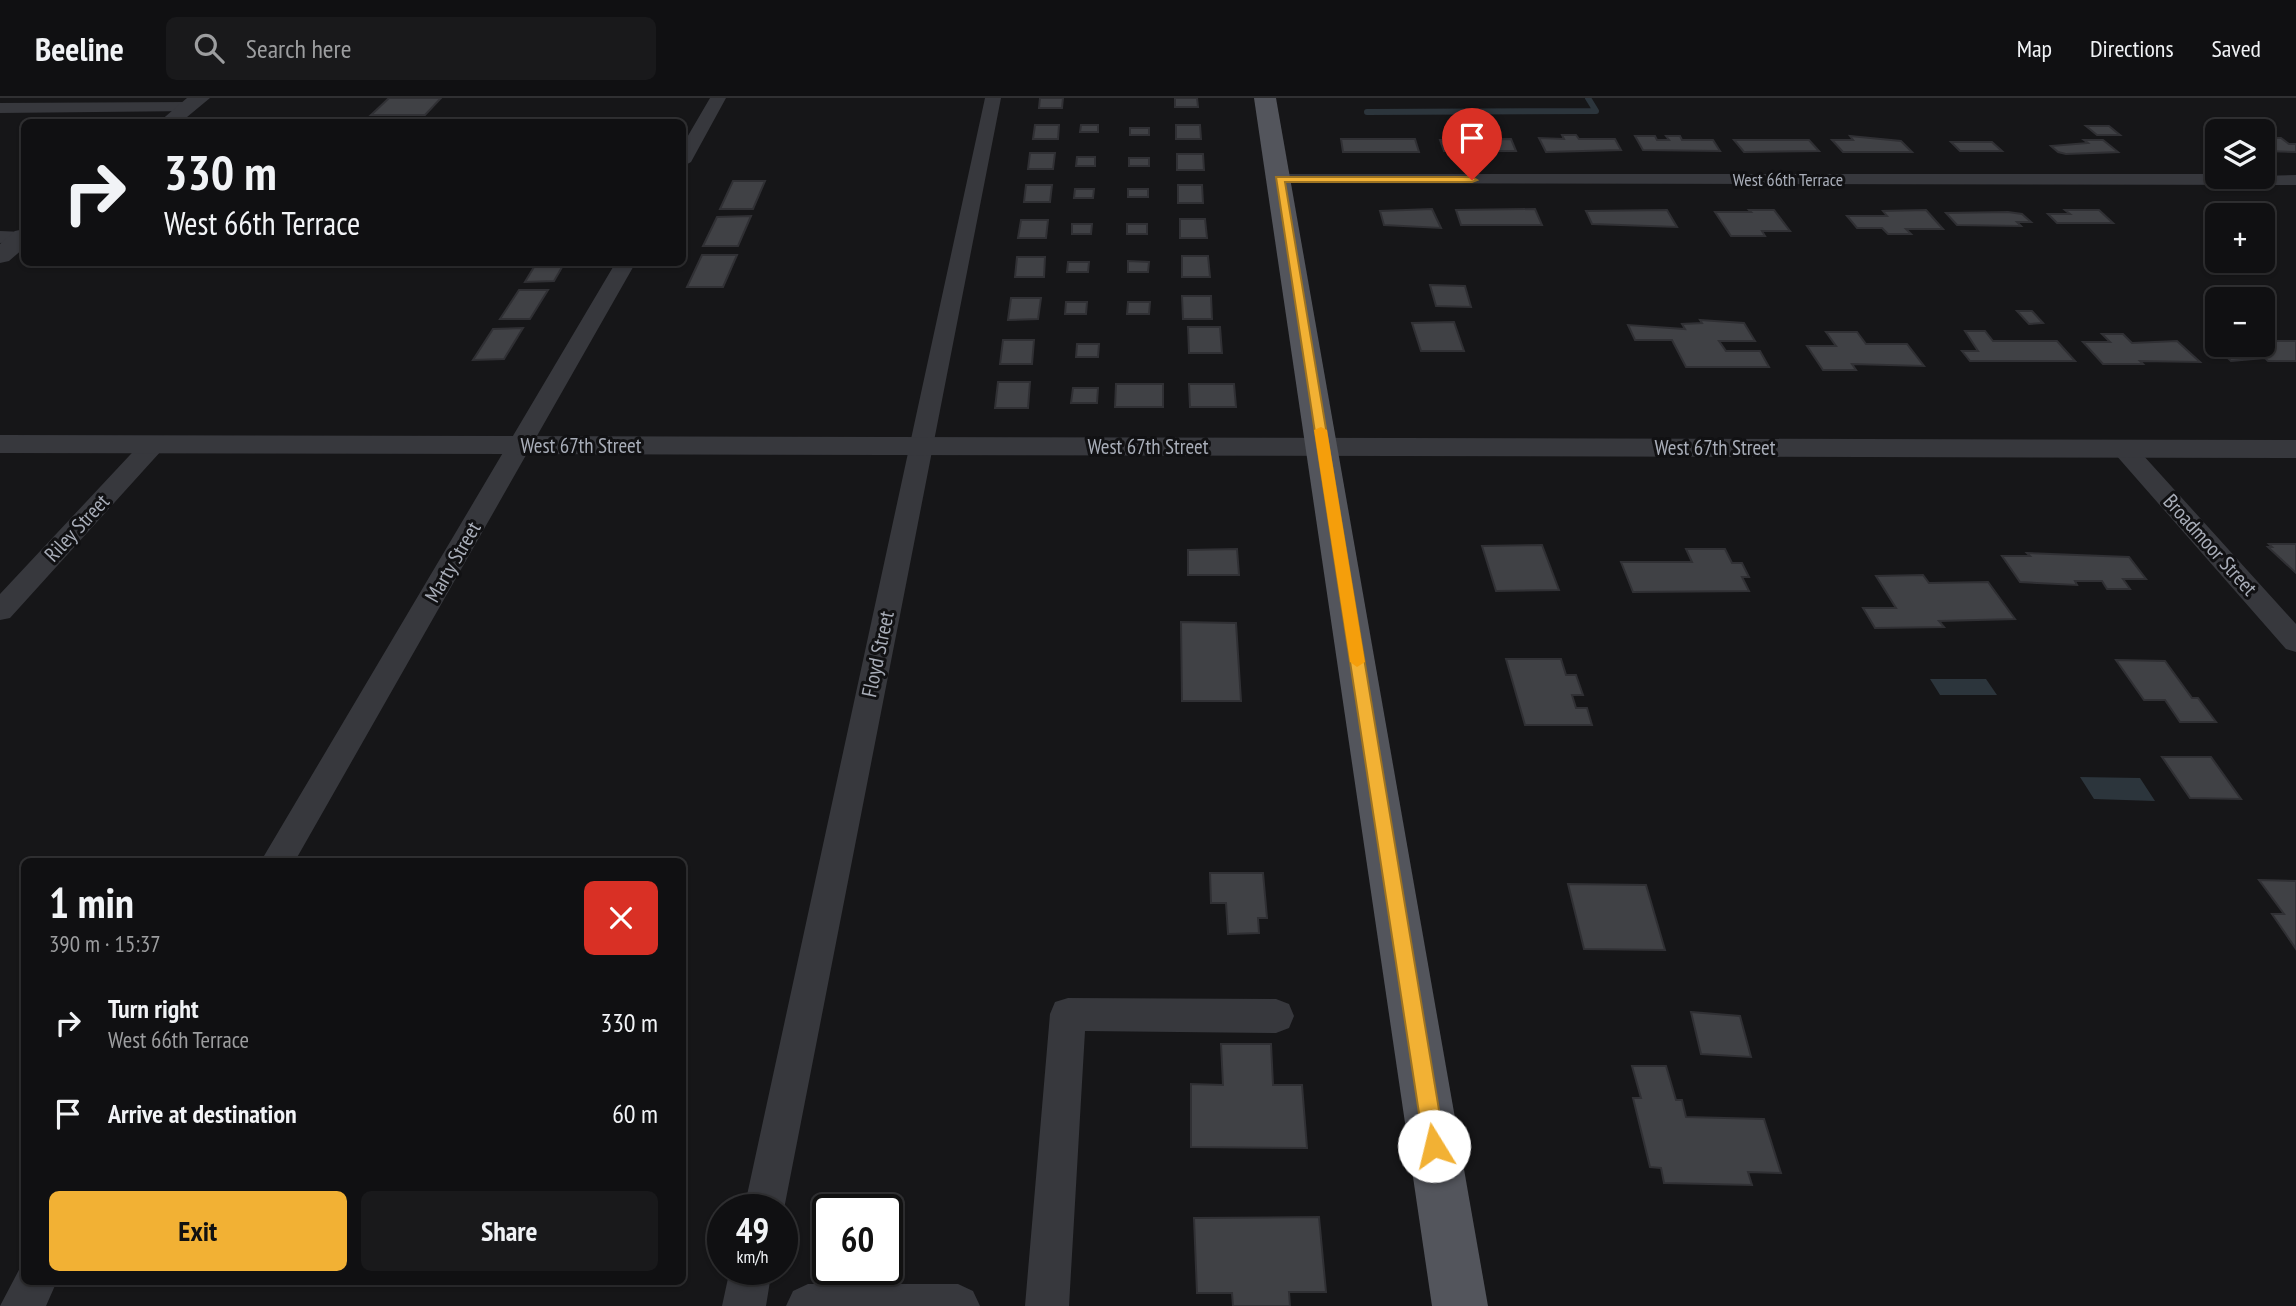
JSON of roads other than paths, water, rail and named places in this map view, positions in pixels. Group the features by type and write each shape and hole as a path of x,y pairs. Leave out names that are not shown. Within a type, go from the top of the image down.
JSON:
{"main road":[{"path":"1265,98 1324,447 1460,1306"}],"street":[{"path":"686,155 718,98"},
{"name":"Floyd Street","path":"767,1194 993,98"},
{"path":"0,108 194,103"},
{"path":"173,119 194,103"},
{"name":"West 66th Terrace","path":"1280,179 2296,180"},
{"path":"0,256 16,237"},
{"name":"Marty Street","path":"280,858 624,266"},
{"name":"West 67th Street","path":"0,444 2296,449"},
{"name":"Riley Street","path":"0,611 153,445"},
{"name":"Broadmoor Street","path":"2124,449 2296,642"},
{"path":"1047,1306 1068,1014 1276,1016"},
{"path":"22,1306 34,1285"},
{"path":"744,1306 748,1285"},
{"path":"808,1306 958,1306"}],"waterway":[{"path":"1367,112 1596,111 1588,98"}]}
